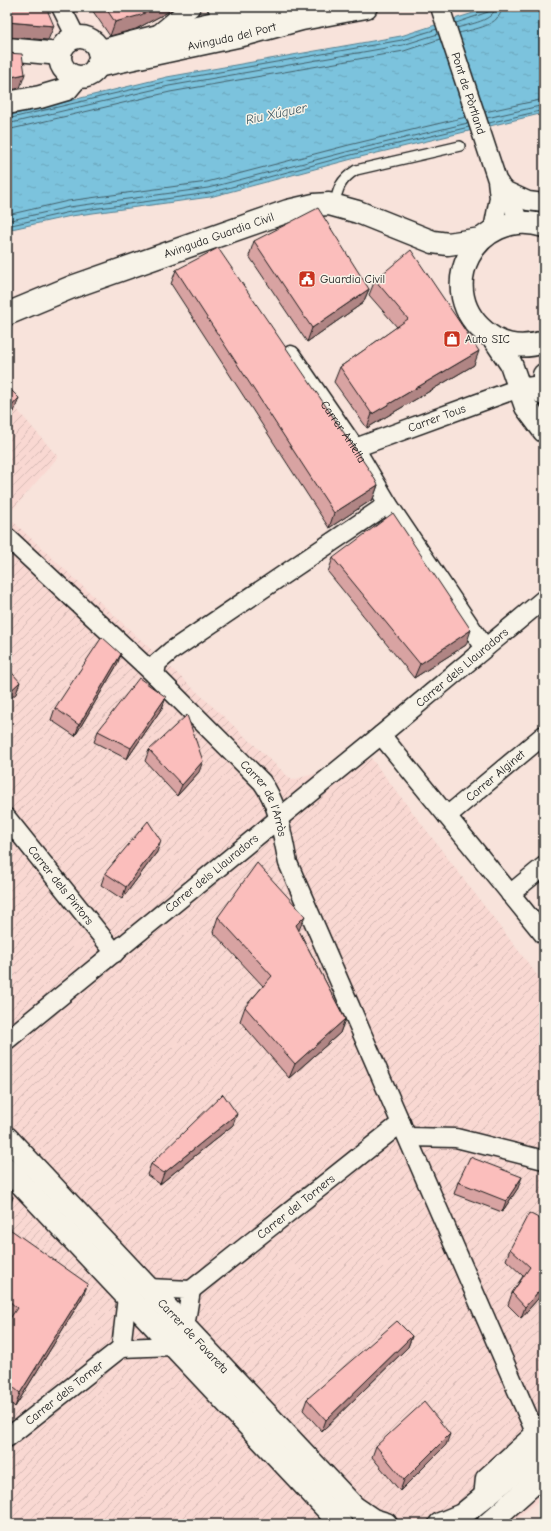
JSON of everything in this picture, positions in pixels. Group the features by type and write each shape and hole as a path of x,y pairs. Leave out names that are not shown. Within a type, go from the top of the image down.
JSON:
{"street":[{"path":"61,7 76,37"},
{"path":"156,36 191,7"},
{"name":"Avinguda del Port","path":"98,59 156,36 223,14 282,7"},
{"name":"Avinguda del Port","path":"98,59 247,34 302,19 366,7"},
{"name":"Pont de Pòrtland","path":"440,7 500,185"},
{"path":"76,37 88,38 97,46 98,59 90,74 77,77 64,69 60,62 60,54 65,43 76,37"},
{"path":"7,49 60,54"},
{"path":"7,103 40,97 67,89 77,77"},
{"path":"500,185 528,201 544,202"},
{"path":"500,185 513,206 534,220"},
{"path":"500,185 499,198 487,235 470,252 464,268 461,284 464,301 470,317 481,330 494,340 511,364 526,407 544,431"},
{"name":"Avinguda Guardia Civil","path":"7,314 72,287 214,245 288,211 314,205 334,206 358,212 433,242 448,244 487,235 534,220"},
{"name":"Avinguda Guardia Civil","path":"433,242 441,249 456,269 461,284"},
{"path":"494,340 521,346 544,342"},
{"name":"Carrer Antella","path":"282,343 355,448 388,504 485,648"},
{"path":"544,375 544,393"},
{"path":"519,388 534,386 544,393"},
{"name":"Carrer Tous","path":"355,448 519,388"},
{"path":"155,675 157,663 171,651 388,504"},
{"name":"Carrer de l'Arròs","path":"7,536 155,675 262,782 275,804 288,863 541,1435"},
{"name":"Carrer dels Llauradors","path":"7,1040 278,817 381,735 544,599"},
{"path":"381,735 544,935"},
{"name":"Carrer Alginet","path":"447,816 544,735"},
{"name":"Carrer dels Pintors","path":"7,818 115,952"},
{"path":"510,894 544,866"},
{"path":"405,1130 456,1138 544,1160"},
{"name":"Carrer del Torners","path":"191,1290 405,1130"},
{"name":"Carrer de Favareta","path":"7,1138 354,1507 373,1520 386,1524"},
{"name":"Carrer de Favareta","path":"7,1169 341,1524"},
{"path":"148,1288 191,1290 185,1327"},
{"path":"127,1297 121,1348 174,1346"},
{"name":"Carrer dels Torner","path":"7,1438 121,1348"},
{"path":"440,1524 462,1515 483,1498 541,1435"},
{"path":"488,1524 544,1474"}],"lane":[{"path":"334,206 338,188 348,176 356,170 460,146"}],"shaded area":[{"path":"7,398 58,457 7,516"},
{"path":"7,516 292,780 371,758 544,984 544,1496 510,1524 7,1524"}],"water":[{"name":"Riu Xúquer","path":"492,7 544,7 544,113 352,159 210,197 71,216 7,230 7,116 167,77 401,36"}],"building":[{"path":"7,7 46,7 54,26 7,22"},
{"path":"105,7 156,7 141,15 115,22"},
{"path":"7,53 22,54 25,74 7,78"},
{"name":"Guardia Civil","path":"318,208 369,289 312,328 254,241"},
{"path":"218,248 378,485 334,513 176,270"},
{"path":"411,250 479,351 372,414 340,367 408,319 375,280"},
{"path":"7,386 19,398 7,411"},
{"path":"393,513 471,630 420,664 333,558"},
{"path":"102,637 121,654 79,725 55,708"},
{"path":"7,667 20,682 7,694"},
{"path":"139,678 166,697 131,748 98,731"},
{"path":"187,715 203,761 182,785 149,750"},
{"path":"148,821 161,841 126,887 105,873"},
{"path":"257,863 305,916 296,925 345,1019 295,1064 245,1007 272,976 218,917"},
{"path":"223,1094 237,1114 164,1173 151,1164"},
{"path":"470,1157 522,1177 506,1201 458,1182"},
{"path":"7,1190 13,1197 7,1205"},
{"path":"529,1213 544,1221 544,1285 525,1307 512,1293 530,1267 510,1249"},
{"path":"7,1227 88,1284 20,1393 7,1382 7,1323 17,1308 7,1299"},
{"path":"397,1321 412,1336 326,1420 307,1399"},
{"path":"424,1402 450,1434 404,1480 376,1446"}],"place":[{"name":"Guardia Civil","path":"307,279"},
{"name":"Auto SIC","path":"452,339"}]}
